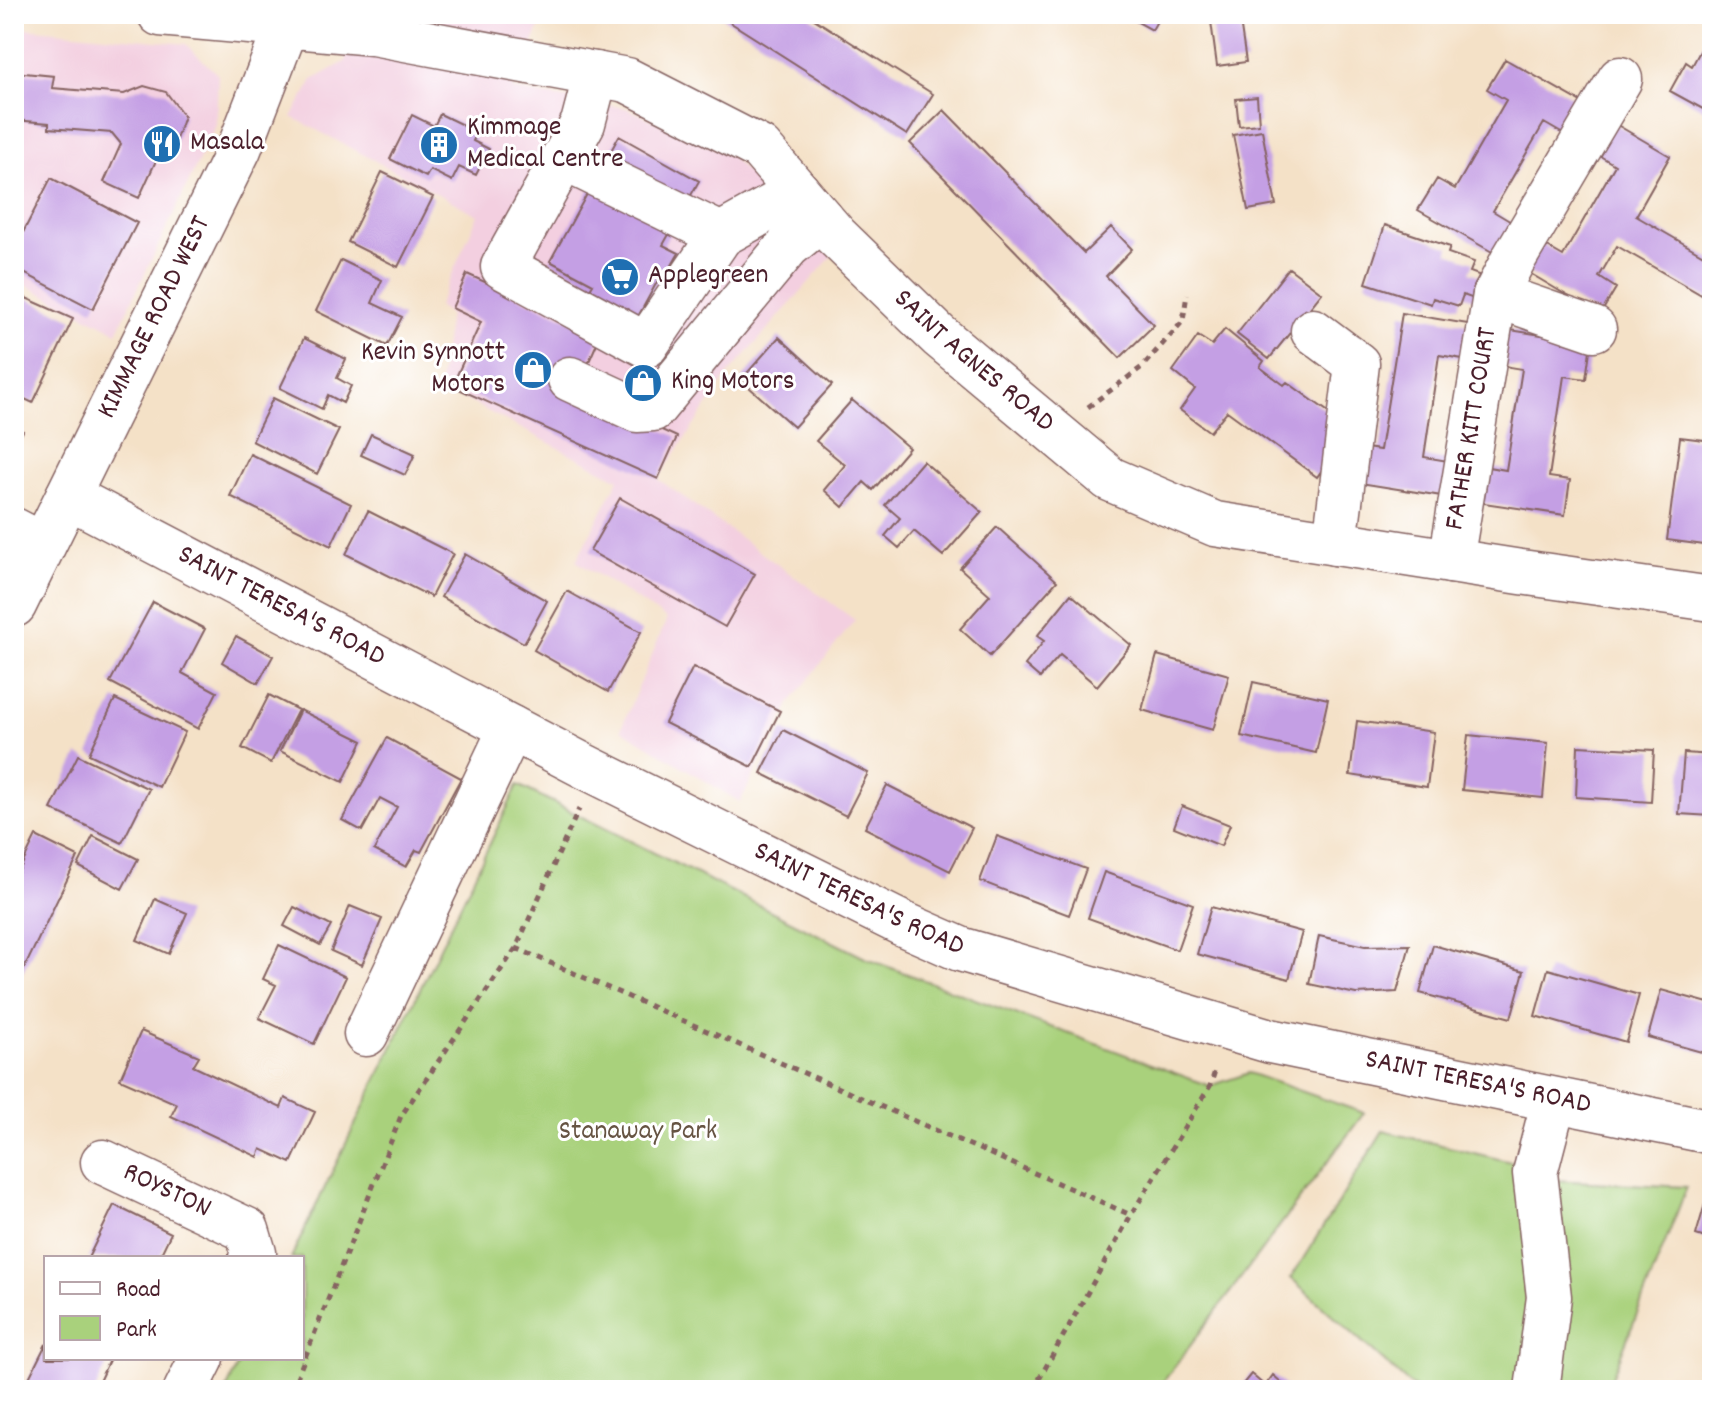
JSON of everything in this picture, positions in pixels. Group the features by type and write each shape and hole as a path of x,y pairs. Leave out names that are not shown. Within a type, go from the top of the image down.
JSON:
{"street":[{"name":"SAINT AGNES ROAD","path":"160,14 288,20 627,80 760,148 809,206 939,336 1110,479 1215,524 1712,599"},
{"name":"KIMMAGE ROAD WEST","path":"14,605 29,538 68,496 239,149 288,20"},
{"path":"596,74 583,123 503,267 646,345 721,235 809,206"},
{"name":"FATHER KITT COURT","path":"1451,561 1495,295 1620,79"},
{"path":"563,158 721,235"},
{"path":"570,379 637,410 653,409 788,246 809,206"},
{"name":"FATHER KITT COURT","path":"1495,295 1594,329"},
{"path":"1313,331 1357,364 1335,543"},
{"name":"SAINT TERESA'S ROAD","path":"68,496 511,728 887,917 960,949 1270,1041 1712,1132"},
{"path":"366,1034 511,728"},
{"path":"1537,1390 1549,1297 1535,1173 1554,1100"},
{"name":"ROYSTON","path":"103,1162 247,1230 252,1256"},
{"path":"186,1390 201,1360"}],"path":[{"path":"1079,414 1142,367 1183,321 1187,294"},
{"path":"304,1360 401,1116 516,948 584,798"},
{"path":"516,948 1131,1215"},
{"path":"1033,1390 1131,1215 1210,1086 1220,1056"},
{"path":"292,1390 304,1360"}],"shaded area":[{"path":"353,14 545,14 513,90 626,108 728,154 832,256 728,375 658,479 855,620 791,702 740,802 621,729 667,619 576,561 619,479 439,386 449,314 438,306 478,215 292,117 313,80 345,62"},
{"path":"14,27 186,44 218,75 216,125 117,332 14,279"}],"green space":[{"name":"Stanaway Park","path":"518,785 867,959 1210,1086 1249,1073 1364,1113 1157,1390 226,1390 240,1360 304,1360 304,1256 292,1256"},
{"path":"1383,1131 1524,1165 1538,1323 1524,1390 1416,1390 1291,1278"},
{"path":"1552,1180 1687,1187 1607,1390 1555,1390"}],"building":[{"path":"717,14 806,14 933,94 907,135"},
{"path":"1123,14 1161,14 1152,30"},
{"path":"1210,14 1239,14 1246,62 1217,66"},
{"path":"1712,29 1712,114 1670,91 1686,62 1692,66"},
{"path":"1505,59 1588,106 1570,138 1544,123 1493,211 1518,226 1501,257 1418,210 1437,179 1455,189 1506,100 1487,89"},
{"path":"14,72 54,76 52,88 124,94 144,86 166,92 184,116 175,142 159,154 139,198 104,182 121,144 112,133 49,128 49,123 14,120"},
{"path":"1257,97 1259,124 1239,126 1236,99"},
{"path":"944,110 1084,253 1111,227 1132,249 1106,276 1154,325 1120,358 910,143"},
{"name":"Kimmage Medical Centre","path":"440,114 477,132 473,141 489,149 476,175 459,167 452,181 430,170 426,177 390,159 412,115 434,126"},
{"path":"1607,119 1670,156 1636,216 1712,260 1712,301 1617,246 1599,277 1616,288 1600,315 1521,268 1537,241 1563,256 1615,165 1590,150"},
{"path":"1262,130 1276,205 1248,210 1233,135"},
{"name":"Applegreen","path":"619,136 699,181 663,245 679,253 667,274 663,271 634,324 585,297 593,284 550,261"},
{"path":"382,172 433,197 398,267 348,242"},
{"path":"51,178 137,223 93,309 14,268 14,250"},
{"path":"1385,225 1450,247 1448,253 1474,262 1470,272 1484,277 1477,300 1463,295 1459,306 1433,298 1431,304 1366,283"},
{"path":"341,260 382,280 372,303 402,317 387,346 316,311"},
{"path":"1289,268 1322,293 1269,359 1237,334"},
{"path":"467,274 601,334 584,373 550,379 677,437 658,479 452,386 481,322 452,308"},
{"path":"26,298 73,319 33,403 14,394 14,324"},
{"path":"1402,313 1474,325 1469,360 1439,355 1424,457 1454,462 1448,497 1354,482 1359,447 1380,450"},
{"path":"1498,328 1591,343 1586,379 1564,376 1549,477 1570,480 1565,515 1470,501 1476,465 1506,470 1522,369 1492,364"},
{"path":"1225,329 1264,361 1260,367 1284,385 1287,382 1345,424 1340,444 1317,477 1227,411 1210,432 1180,410 1195,389 1173,371 1198,336 1212,345"},
{"path":"779,337 832,385 794,427 741,380"},
{"path":"304,338 346,359 337,378 351,386 343,403 328,395 322,409 280,388"},
{"path":"273,398 339,430 317,474 252,441"},
{"path":"852,400 909,448 873,490 864,482 843,507 824,490 845,465 816,441"},
{"path":"14,426 23,431 14,450"},
{"path":"371,434 415,454 405,475 361,455"},
{"path":"1680,437 1712,441 1712,546 1667,540"},
{"path":"250,454 351,504 331,546 230,496"},
{"path":"923,461 982,512 943,556 914,531 899,548 885,536 900,518 885,505"},
{"path":"620,498 755,574 725,627 590,551"},
{"path":"368,511 453,554 431,597 346,554"},
{"path":"997,527 1057,581 990,656 960,629 990,595 960,568"},
{"path":"465,554 547,601 524,643 441,597"},
{"path":"567,591 641,632 608,692 534,650"},
{"path":"1071,594 1131,645 1097,686 1060,655 1040,678 1025,665 1044,641 1037,636"},
{"path":"153,602 205,629 182,673 217,692 198,729 110,682"},
{"path":"236,636 273,656 258,683 222,662"},
{"path":"1157,655 1229,675 1213,730 1142,710"},
{"path":"693,667 780,711 752,767 665,723"},
{"path":"1253,682 1328,699 1316,753 1241,736"},
{"path":"269,695 298,710 271,763 242,748"},
{"path":"115,699 185,732 159,787 89,754"},
{"path":"300,710 363,741 343,782 280,751"},
{"path":"1357,721 1434,732 1427,787 1350,775"},
{"path":"783,730 868,773 846,816 761,773"},
{"path":"1468,735 1548,743 1543,798 1462,790"},
{"path":"387,738 461,778 421,852 416,850 406,867 374,850 397,807 380,798 362,831 342,820"},
{"path":"1578,746 1654,750 1651,802 1576,797"},
{"path":"1684,753 1712,755 1712,816 1679,814"},
{"path":"78,755 149,789 122,843 51,809"},
{"path":"887,785 972,828 950,871 865,828"},
{"path":"1182,806 1230,825 1221,846 1174,827"},
{"path":"36,836 78,857 23,971 14,967 14,881"},
{"path":"93,836 138,859 122,889 78,866"},
{"path":"997,836 1086,869 1069,915 980,881"},
{"path":"1104,872 1193,904 1177,950 1088,918"},
{"path":"155,899 187,913 169,954 137,940"},
{"path":"350,906 382,919 362,965 331,951"},
{"path":"294,907 331,926 320,945 284,926"},
{"path":"1211,907 1302,932 1289,979 1197,954"},
{"path":"1319,936 1365,946 1410,945 1397,992 1356,994 1309,984"},
{"path":"279,945 346,977 314,1044 259,1018 276,985 263,979"},
{"path":"1433,945 1524,971 1511,1018 1420,993"},
{"path":"1548,969 1639,995 1626,1042 1535,1016"},
{"path":"1661,990 1712,1004 1712,1055 1648,1037"},
{"path":"141,1031 199,1056 193,1066 281,1108 285,1098 315,1112 291,1163 261,1149 258,1157 171,1116 177,1104 120,1079"},
{"path":"1707,1197 1712,1198 1712,1240 1696,1235"},
{"path":"114,1205 171,1233 160,1256 89,1256"},
{"path":"44,1348 44,1360 109,1360 95,1390 23,1390"},
{"path":"1251,1374 1265,1386 1273,1375 1290,1390 1238,1390"}],"place":[{"name":"Masala","path":"162,144"},
{"name":"Kimmage Medical Centre","path":"439,145"},
{"name":"Applegreen","path":"620,277"},
{"name":"Kevin Synnott Motors","path":"533,370"},
{"name":"King Motors","path":"643,383"}]}
